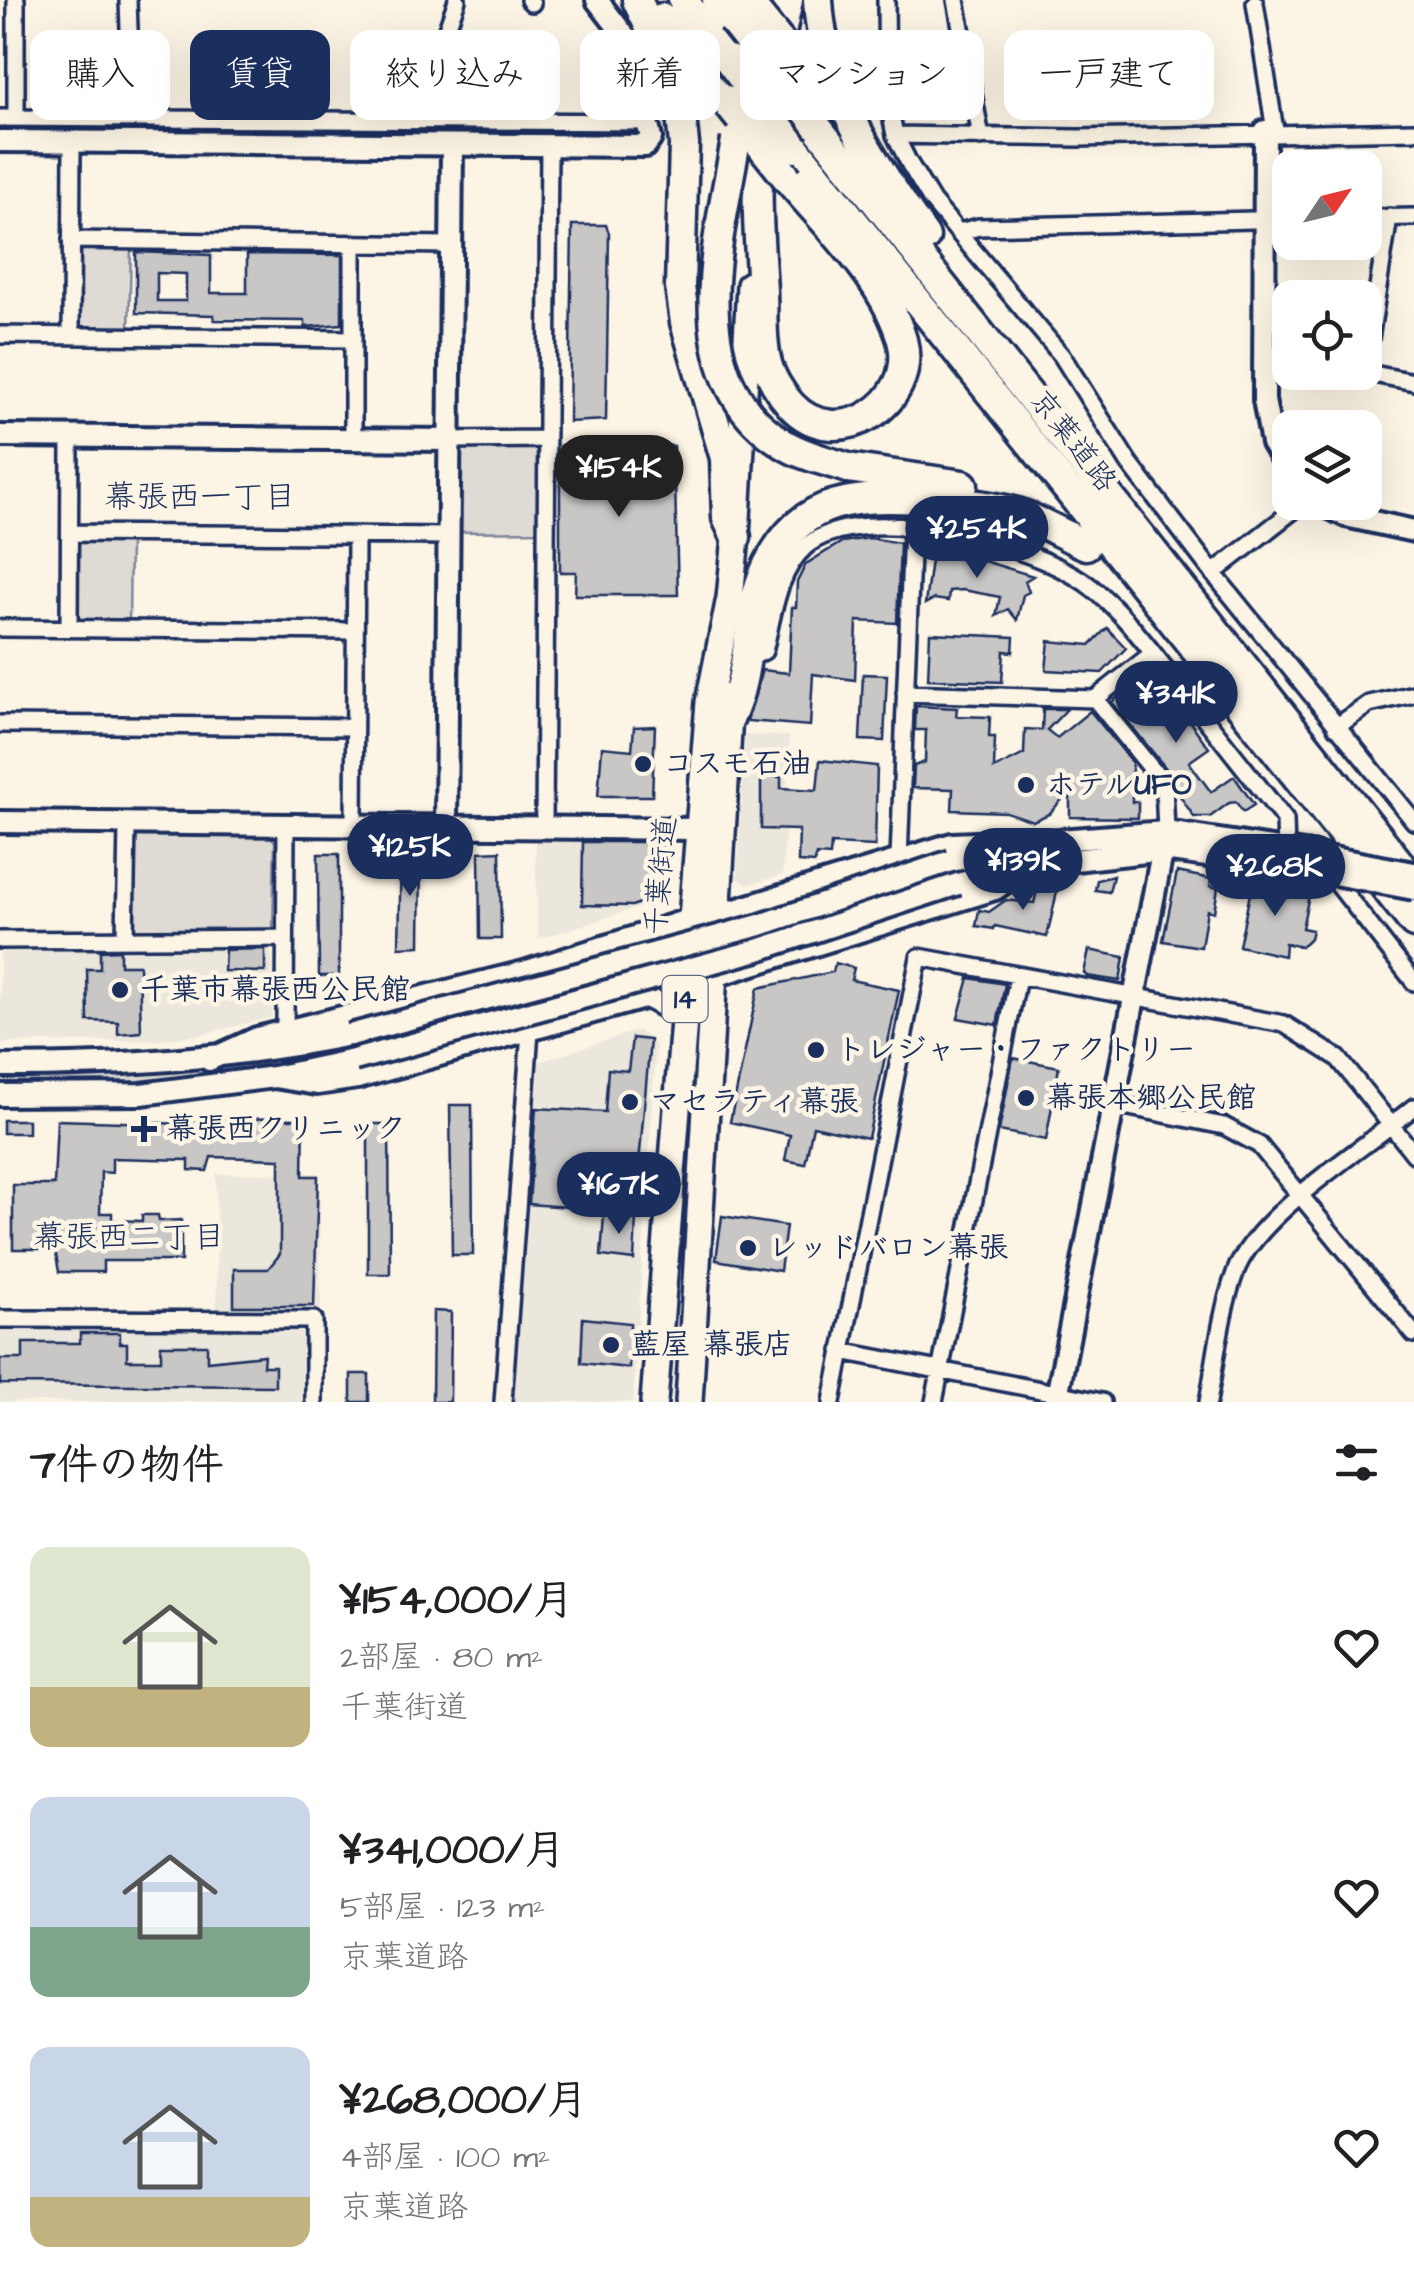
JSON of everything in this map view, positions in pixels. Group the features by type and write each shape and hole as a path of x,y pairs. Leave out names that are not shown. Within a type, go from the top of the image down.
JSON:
{"highway":[{"path":"636,0 678,86 684,144 680,287 685,322 725,458 728,518 736,537"},
{"path":"648,0 725,100 788,180 873,281 903,345 904,364 892,398 878,411 844,426 810,420 793,408 766,363 755,169 788,0"},
{"name":"京葉道路","path":"683,0 795,148 1414,923"},
{"name":"千葉街道","path":"764,0 765,30"},
{"path":"818,0 833,72 865,145 886,182 1029,380 1045,416"},
{"path":"732,7 807,75 865,145"},
{"name":"京葉道路","path":"732,7 801,107 1414,882"},
{"path":"740,120 712,292 723,368 747,412 762,428 799,452 848,468 987,490 1044,515 1086,545 1148,605 1180,645 1203,656"},
{"name":"千葉街道","path":"689,1402 730,716 730,598 759,120"},
{"path":"730,716 740,697 762,578 783,539 798,523 838,501 882,497 982,506 1017,513 1086,545"},
{"name":"千葉街道","path":"654,1402 688,920 709,702 730,598"}],"street":[{"path":"8,118 16,0"},
{"path":"128,0 129,30"},
{"path":"447,30 458,0"},
{"path":"0,142 646,146 651,138 627,39 597,0"},
{"path":"886,0 887,95 895,134 932,201 1062,356 1128,462 1414,821"},
{"path":"956,0 980,136"},
{"path":"1255,3 1270,131 1264,352 1266,424 1272,436"},
{"path":"170,117 350,119"},
{"path":"415,120 648,122"},
{"path":"895,134 1414,131"},
{"path":"71,336 72,142"},
{"path":"544,826 548,145"},
{"path":"446,825 452,147"},
{"path":"1382,218 1414,217"},
{"path":"1379,280 1389,218"},
{"path":"960,232 979,227 1272,220"},
{"path":"71,240 450,246"},
{"path":"353,245 353,440"},
{"path":"0,335 354,339"},
{"path":"1264,352 1272,354"},
{"path":"1382,376 1414,382"},
{"path":"0,436 546,440"},
{"path":"69,630 70,437"},
{"path":"1213,573 1281,520"},
{"path":"1364,520 1414,531"},
{"path":"744,661 764,651 786,574 805,547 848,526 912,529 987,540 1071,572 1129,623 1285,820 1286,850"},
{"path":"899,858 912,529"},
{"path":"70,533 448,536"},
{"path":"354,825 356,536"},
{"path":"0,628 355,631"},
{"path":"906,693 1095,699 1153,652"},
{"path":"1336,727 1369,704 1414,694"},
{"path":"1056,1398 1165,841 1164,784 1095,699"},
{"path":"0,724 354,727"},
{"path":"0,822 698,829"},
{"path":"125,939 128,823"},
{"path":"284,1031 286,824"},
{"path":"0,1066 209,1060 350,1034 760,925 951,861 1018,846 1165,841 1286,850 1414,872"},
{"path":"0,1095 141,1094 274,1076 354,1060 758,950 958,884 1030,865 1165,841 1414,890"},
{"path":"687,952 706,920 719,911 952,844 995,842 1018,846"},
{"path":"715,976 994,889 1030,865"},
{"path":"1329,873 1414,982"},
{"path":"209,1060 284,1031 506,977 688,920"},
{"path":"0,940 285,938"},
{"path":"832,1402 919,957 1284,1024 1338,1058 1414,1154"},
{"path":"934,1402 1018,977"},
{"path":"274,1076 318,1084 357,1078 646,997 684,1017"},
{"path":"503,1402 530,1032"},
{"path":"1114,1104 1224,1126 1270,1154 1414,1334"},
{"path":"1208,1402 1235,1271 1260,1232 1414,1107"},
{"path":"0,1319 314,1320 314,1402"},
{"path":"842,1351 1056,1398 1102,1402"}],"shaded area":[{"path":"84,247 131,248 129,332 81,331 77,326 78,253"},
{"path":"464,445 533,445 539,453 539,531 458,532 459,451"},
{"path":"81,540 130,540 129,626 79,626 73,619 74,544"},
{"path":"745,735 789,736 783,875 747,885 737,877"},
{"path":"135,833 270,835 275,842 273,929 266,934 133,932 129,837"},
{"path":"535,837 670,839 668,882 653,903 538,939"},
{"path":"0,944 267,946 272,954 272,1017 200,1035 156,1040 0,1043"},
{"path":"653,964 644,972 295,1065 127,1087 0,1082 4,1074 246,1067 403,1034"},
{"path":"639,1030 656,1046 633,1402 512,1402 539,1062"},
{"path":"319,1173 321,1309 217,1309 216,1174"},
{"path":"0,1328 293,1329 303,1333 303,1402 0,1402"}],"building":[{"path":"572,225 606,225 609,233 606,420 569,422"},
{"path":"136,252 211,255 211,293 247,293 247,254 342,255 342,324 305,327 305,321 214,320 214,315 136,313","holes":["157,273 186,274 186,301 157,301"]},
{"path":"560,446 674,446 678,595 575,595 576,572 560,572"},
{"path":"870,538 900,543 897,623 857,621 855,680 813,674 810,726 747,721 762,670 789,673 792,607 796,607 797,582 806,564 842,542"},
{"path":"932,553 972,561 974,558 1033,576 1025,581 1029,592 1023,595 1017,620 1008,609 996,616 1000,597 963,590 949,591 948,601 934,599 925,604"},
{"path":"1107,628 1126,648 1102,673 1046,670 1049,641 1090,645"},
{"path":"930,633 1014,637 1013,652 1004,651 1002,682 928,679"},
{"path":"1146,673 1157,677 1209,748 1189,762 1211,792 1234,776 1254,805 1243,812 1236,802 1229,803 1210,817 1194,817 1176,790 1173,777 1112,702"},
{"path":"863,674 887,675 884,741 860,740"},
{"path":"916,706 957,708 956,716 990,717 989,737 995,737 994,769 1024,754 1025,729 1042,730 1043,709 1067,709 1047,730 1057,738 1090,711 1132,762 1132,802 1138,802 1138,818 1070,817 1070,791 1049,814 1033,821 1006,812 952,810 953,789 913,788 914,766 925,762 926,730 915,730"},
{"path":"655,726 652,796 598,796 602,747 632,750 634,727"},
{"path":"820,760 877,766 875,846 831,844 830,856 816,855 815,863 798,862 799,830 761,829 761,776 781,777 781,788 817,790"},
{"path":"583,842 663,842 667,879 648,900 632,906 582,905"},
{"path":"421,851 420,946 399,947 401,852"},
{"path":"500,851 501,939 480,939 479,852"},
{"path":"318,854 339,854 339,976 319,976"},
{"path":"1177,872 1211,879 1210,886 1218,888 1214,912 1207,910 1201,947 1163,941"},
{"path":"1113,876 1109,892 1095,890 1097,880"},
{"path":"1039,882 1058,887 1047,937 976,926 979,910 989,912 1006,900 1034,903"},
{"path":"1273,883 1309,895 1302,928 1312,930 1310,938 1301,947 1285,943 1284,956 1239,946 1252,884"},
{"path":"265,949 265,972 224,971 225,950"},
{"name":"千葉市幕張西公民館","path":"120,950 120,965 139,965 141,1032 118,1034 118,1022 88,1021 87,969 100,969 100,951"},
{"path":"1089,950 1124,957 1120,981 1084,973"},
{"path":"835,963 854,968 851,980 899,990 868,1138 813,1126 805,1164 785,1160 790,1135 730,1122 758,988 833,972"},
{"path":"969,978 1005,984 997,1025 958,1018"},
{"path":"632,1038 650,1040 638,1175 570,1170 567,1207 529,1204 536,1108 605,1112 608,1069 628,1071"},
{"name":"幕張本郷公民館","path":"1013,1058 1059,1067 1046,1140 999,1131"},
{"path":"450,1105 472,1105 473,1255 452,1255"},
{"path":"189,1118 304,1119 303,1176 318,1176 314,1306 234,1306 234,1269 268,1269 280,1254 280,1159 211,1157 207,1171 189,1170 189,1160 112,1158 112,1173 101,1172 100,1213 112,1213 112,1220 142,1221 142,1215 158,1215 159,1221 181,1220 181,1261 103,1261 103,1272 59,1272 55,1249 13,1249 13,1185 54,1185 57,1120 189,1124"},
{"path":"3,1120 28,1120 28,1133 3,1133"},
{"path":"368,1124 389,1124 390,1274 368,1274"},
{"path":"604,1215 636,1217 634,1260 601,1256"},
{"path":"722,1216 786,1226 780,1271 716,1260"},
{"path":"433,1311 451,1312 450,1402 432,1402"},
{"path":"583,1318 630,1323 629,1368 581,1363"},
{"path":"80,1333 120,1333 120,1343 127,1343 127,1360 161,1360 161,1345 207,1345 207,1361 264,1355 263,1366 275,1366 275,1386 0,1384 0,1359 23,1359 23,1343 80,1343"},
{"path":"351,1374 369,1374 369,1402 351,1402"}],"place":[{"name":"コスモ石油","path":"643,764"},
{"name":"ホテルUFO","path":"1026,785"},
{"name":"千葉市幕張西公民館","path":"120,990"},
{"name":"トレジャー・ファクトリー","path":"816,1050"},
{"name":"幕張本郷公民館","path":"1026,1098"},
{"name":"マセラティ幕張","path":"630,1102"},
{"name":"幕張西クリニック","path":"144,1129"},
{"name":"レッドバロン幕張","path":"748,1248"},
{"name":"藍屋 幕張店","path":"611,1345"}],"district":[{"name":"幕張西一丁目","path":"200,497"},
{"name":"幕張西二丁目","path":"129,1237"}]}
